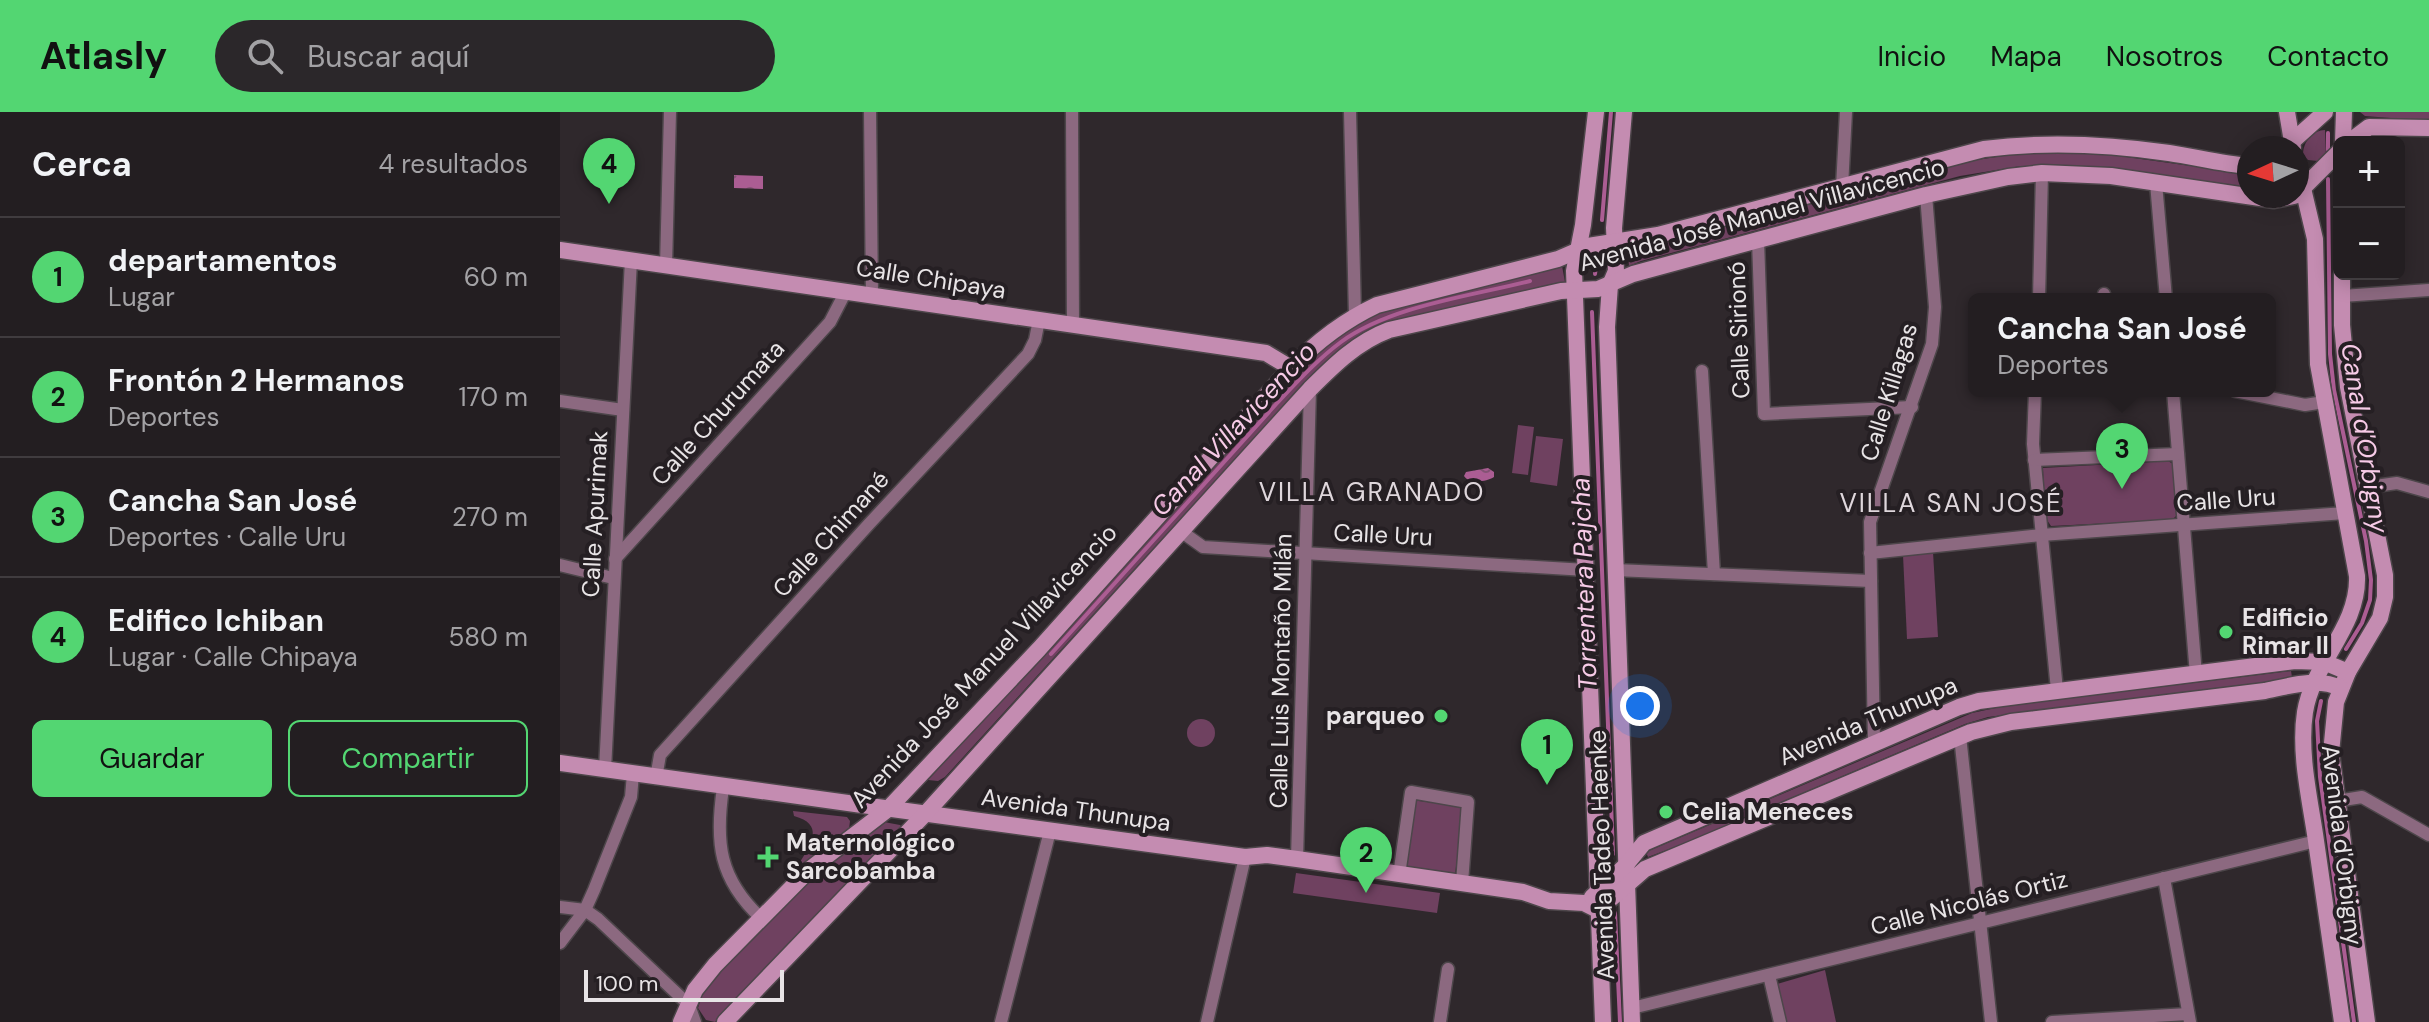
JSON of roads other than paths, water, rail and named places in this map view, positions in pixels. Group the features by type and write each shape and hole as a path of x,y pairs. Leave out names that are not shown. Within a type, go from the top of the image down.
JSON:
{"main road":[{"name":"Avenida Tadeo Haenke","path":"1596,112 1583,225 1574,271 1586,570 1593,902 1603,1022"},
{"name":"Avenida Tadeo Haenke","path":"1624,112 1615,242 1616,271 1610,285 1607,327 1632,1015"},
{"path":"2287,112 2289,136"},
{"path":"2300,136 2325,112"},
{"path":"2343,136 2344,112"},
{"path":"2357,136 2369,127 2429,128"},
{"name":"Avenida José Manuel Villavicencio","path":"681,1022 695,990 761,918 810,869 887,810 1039,649 1291,368 1331,330 1355,315 1377,305 1558,259 1588,246 1658,235 1967,152 2040,144 2112,146 2237,164"},
{"path":"2309,183 2333,158"},
{"name":"Avenida José Manuel Villavicencio","path":"725,1022 926,813 1310,389 1358,346 1380,333 1555,292 1598,289 1633,274 1968,184 2042,173 2111,176 2237,195"},
{"name":"Avenida d'Orbigny","path":"2304,208 2315,239 2317,351 2357,593 2353,611 2313,683 2304,714 2316,841 2342,1022"},
{"name":"Calle Chipaya","path":"560,250 1266,353 1291,368"},
{"name":"Avenida d'Orbigny","path":"2342,280 2348,387 2382,555 2385,597 2375,629 2340,688 2333,719 2331,753 2367,1022"},
{"name":"Avenida Thunupa","path":"1593,902 1644,843 1979,701 2295,661 2324,662 2348,672"},
{"name":"Avenida Thunupa","path":"560,763 723,788 1245,857 1267,855 1297,859 1523,892 1549,901 1593,902 1627,886 1645,869 1960,736 2011,722 2313,683 2333,684 2340,688"}],"street":[{"path":"666,266 670,112"},
{"path":"870,112 872,295"},
{"path":"1072,112 1073,325"},
{"path":"1350,112 1355,315"},
{"path":"1842,187 1846,112"},
{"path":"2039,293 2042,173"},
{"path":"2156,183 2165,293"},
{"name":"Calle Killagas","path":"1874,743 1870,522 1932,344 1935,307 1926,195"},
{"name":"Calle Sirionó","path":"1758,240 1764,414 1912,407"},
{"name":"Calle Apurimak","path":"605,770 631,260"},
{"path":"2342,296 2429,290"},
{"name":"Calle Churumata","path":"615,559 830,322 846,291"},
{"name":"Calle Chimané","path":"656,778 660,755 1028,354 1039,320"},
{"path":"1702,371 1714,574"},
{"name":"Calle Luis Montaño Milán","path":"1297,859 1310,389"},
{"path":"2035,397 2034,460 2057,690"},
{"path":"2173,397 2196,675"},
{"path":"2265,397 2305,405 2324,402"},
{"path":"560,401 623,410"},
{"path":"2034,460 2178,454"},
{"path":"2368,487 2397,483 2429,492"},
{"name":"Calle Uru","path":"1870,553 2041,535 2345,513"},
{"name":"Calle Uru","path":"1182,532 1203,547 1586,570"},
{"path":"560,565 613,578"},
{"path":"1615,570 1871,581"},
{"path":"1960,736 1991,1022"},
{"path":"560,943 585,910 631,797 633,774"},
{"path":"723,788 720,828 725,869 734,888 761,918"},
{"path":"1399,875 1411,792 1468,802 1462,883"},
{"path":"2337,801 2362,797 2429,835"},
{"path":"1001,1022 1050,831"},
{"name":"Calle Nicolás Ortiz","path":"1632,1015 1769,975 2316,841"},
{"path":"1207,1022 1245,857"},
{"path":"2052,1022 2189,1018 2164,878"},
{"path":"560,907 585,910 598,919 689,1005 695,1022"},
{"path":"1440,1022 1448,969"},
{"path":"1769,975 1780,1022"}],"water":[{"path":"734,175 763,176 763,189 734,188"},
{"path":"1488,468 1494,472 1494,477 1487,480 1474,481 1464,476 1466,472"}],"waterway":[{"name":"Torrentera Pajcha","path":"1602,220 1611,112"},
{"name":"Canal d'Orbigny","path":"2328,133 2328,150"},
{"name":"Canal d'Orbigny","path":"2328,179 2330,354 2334,390 2366,541 2371,580 2370,600 2362,623 2346,649"},
{"name":"Torrentera Pajcha","path":"1595,274 1597,259"},
{"name":"Canal Villavicencio","path":"1051,654 1278,402 1308,370 1341,342 1383,319 1407,311 1530,281"},
{"name":"Torrentera Pajcha","path":"1592,312 1613,854"},
{"name":"Canal d'Orbigny","path":"2321,701 2317,721 2320,777 2354,1022"},
{"name":"Torrentera Pajcha","path":"1615,913 1620,1022"}],"place":[{"name":"Edifico Ichiban","path":"609,204"},
{"name":"Cancha San José","path":"2122,489"},
{"name":"Edificio Rimar II","path":"2226,632"},
{"name":"parqueo","path":"1441,716"},
{"name":"departamentos","path":"1547,785"},
{"name":"Celia Meneces","path":"1666,812"},
{"name":"Maternológico Sarcobamba","path":"768,857"},
{"name":"Frontón 2 Hermanos","path":"1366,893"}],"district":[{"name":"VILLA GRANADO","path":"1372,492"},
{"name":"VILLA SAN JOSÉ","path":"1951,503"}]}
